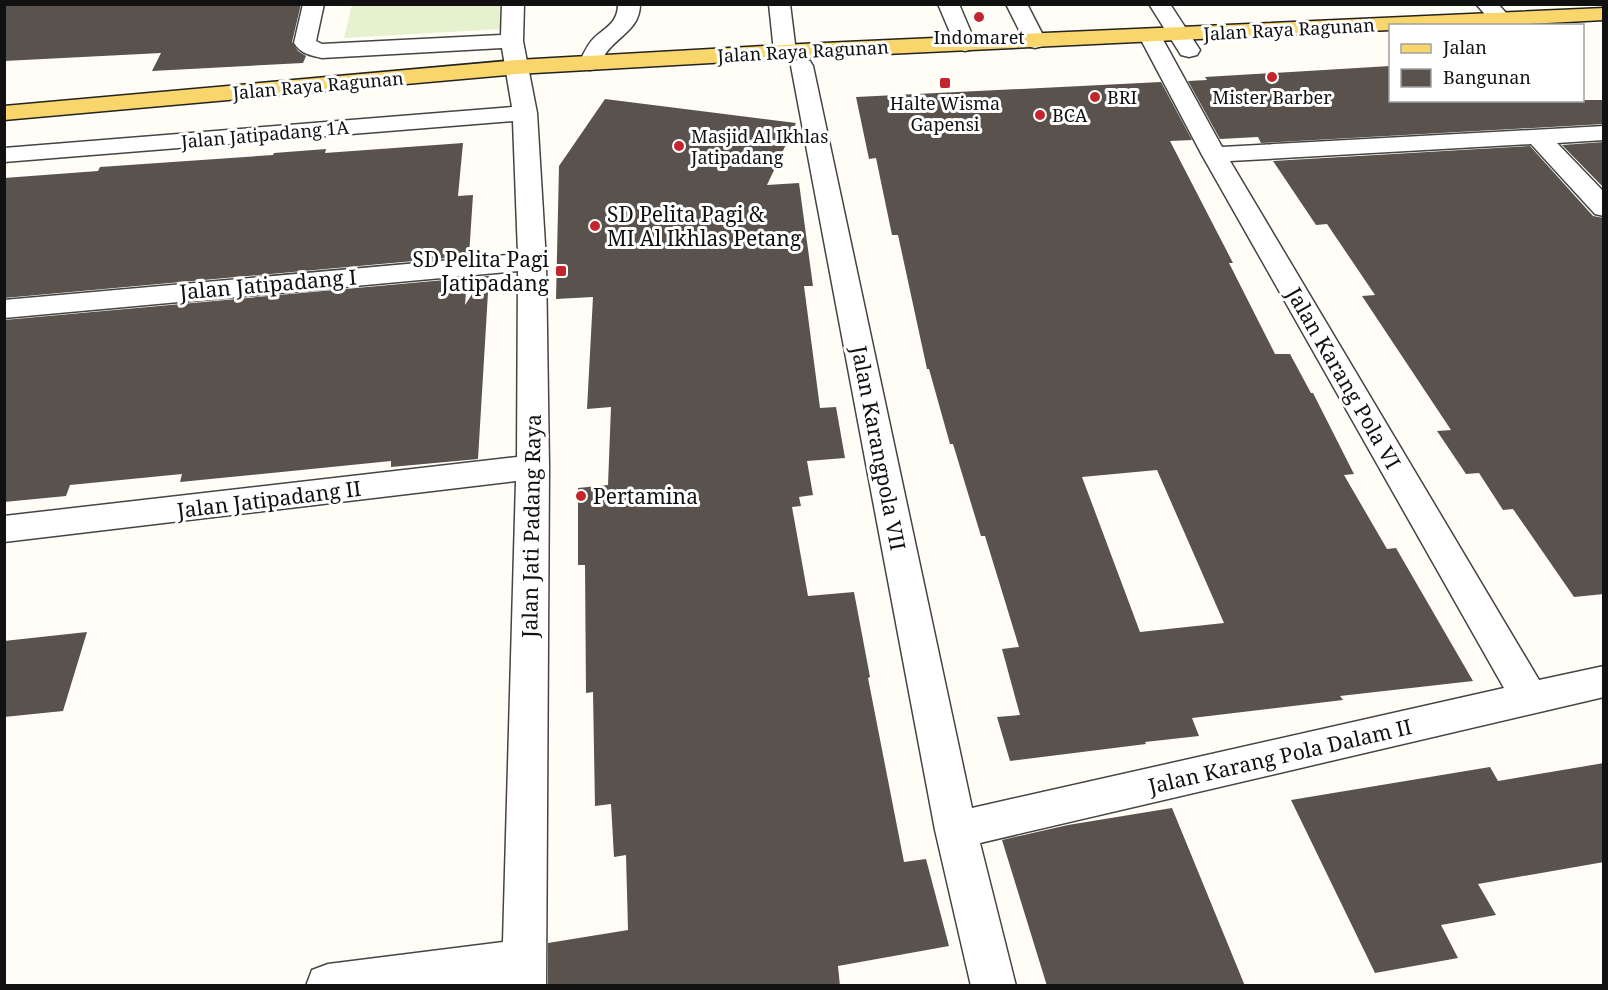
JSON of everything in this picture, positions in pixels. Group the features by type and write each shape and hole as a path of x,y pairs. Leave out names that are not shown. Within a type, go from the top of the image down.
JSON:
{"main road":[{"name":"Jalan Raya Ragunan","path":"1406,24 1499,16 1604,14"},
{"name":"Jalan Raya Ragunan","path":"4,112 519,76 802,66 1156,48 1184,43 1389,25"},
{"path":"1584,33 1604,32"},
{"name":"Jalan Raya Ragunan","path":"4,129 519,76 590,63 1035,41 1156,48"},
{"name":"Jalan Raya Ragunan","path":"1184,43 1389,41"}],"street":[{"path":"314,4 305,43 312,49 519,76"},
{"name":"Jalan Jati Padang Raya","path":"513,4 532,261 533,467 524,973"},
{"path":"590,63 598,48 621,29 628,20 629,4"},
{"path":"779,4 785,52"},
{"path":"948,4 965,44"},
{"path":"1016,4 1035,41"},
{"path":"1159,4 1184,43"},
{"name":"Jalan Karang Pola VI","path":"1156,48 1214,155 1530,698"},
{"name":"Jalan Karangpola VII","path":"802,66 956,830 994,986"},
{"name":"Jalan Jatipadang 1A","path":"4,155 519,76"},
{"path":"1214,155 1604,133"},
{"path":"1538,137 1604,208"},
{"name":"Jalan Jatipadang I","path":"4,309 532,261"},
{"name":"Jalan Jatipadang II","path":"4,530 533,467"},
{"name":"Jalan Karang Pola Dalam II","path":"956,830 1604,681"},
{"path":"328,986 524,973"}],"green space":[{"path":"352,5 504,5 502,29 344,38"}],"building":[{"path":"4,4 301,4 292,42 298,51 306,56 303,63 152,71 161,53 4,61"},
{"path":"1389,66 1389,102 1584,102 1584,100 1604,100 1604,124 1261,143 1258,137 1220,139 1188,81 1207,80 1205,77"},
{"path":"1161,82 1192,140 1170,141 1233,263 1229,263 1275,354 1290,354 1313,393 1354,474 1344,475 1387,549 1396,548 1473,681 1340,696 1343,700 1192,718 1199,736 1010,761 997,717 1020,715 1002,649 1019,647 985,536 981,536 953,444 950,444 929,369 927,369 898,235 892,235 876,158 869,159 856,97","holes":["1157,470 1224,623 1140,632 1082,477"]},
{"path":"605,99 796,123 767,185 799,183 813,286 804,286 820,408 836,407 845,458 807,461 813,495 799,497 801,506 792,507 808,596 854,592 870,677 868,678 904,862 926,859 949,946 838,966 840,986 548,986 548,943 628,930 626,855 614,857 611,804 595,806 593,692 586,693 585,565 578,565 578,488 608,485 611,407 587,409 593,297 556,299 559,166"},
{"path":"1604,142 1604,188 1562,145"},
{"path":"463,143 458,196 473,195 469,256 4,298 4,178 98,171 100,167 326,149 325,153"},
{"path":"1530,146 1593,216 1604,218 1604,594 1574,597 1513,509 1503,510 1479,473 1466,474 1437,431 1451,430 1362,296 1375,295 1327,224 1316,225 1273,161"},
{"path":"484,276 489,276 478,459 391,467 391,461 180,482 182,474 70,485 66,496 4,502 4,320 467,278 465,305"},
{"path":"87,632 63,711 4,717 4,641"},
{"path":"1604,763 1604,862 1478,884 1496,915 1441,925 1458,958 1375,973 1291,800 1490,767 1498,781"},
{"path":"1172,808 1245,986 1047,986 1002,840 1068,825"}],"place":[{"name":"Indomaret","path":"979,17"},
{"name":"Mister Barber","path":"1272,77"},
{"name":"Halte Wisma Gapensi","path":"945,83"},
{"name":"BRI","path":"1095,97"},
{"name":"BCA","path":"1040,115"},
{"name":"Masjid Al Ikhlas Jatipadang","path":"679,146"},
{"name":"SD Pelita Pagi & MI Al Ikhlas Petang","path":"595,226"},
{"name":"SD Pelita Pagi Jatipadang","path":"561,271"},
{"name":"Pertamina","path":"581,496"}]}
